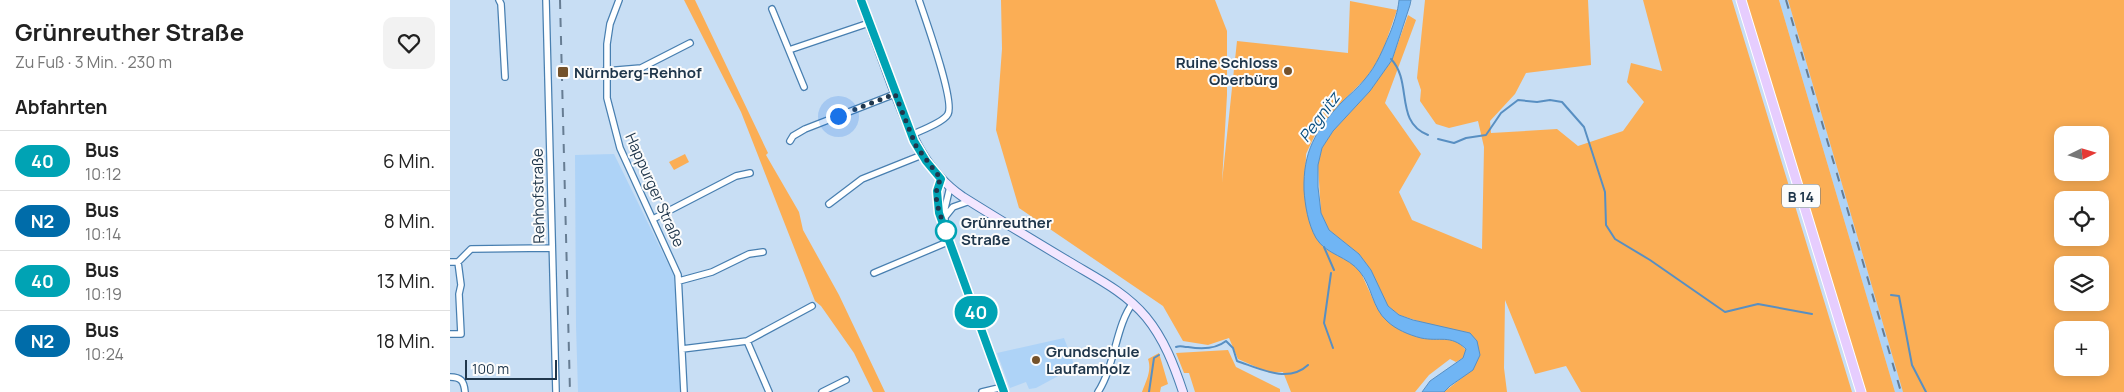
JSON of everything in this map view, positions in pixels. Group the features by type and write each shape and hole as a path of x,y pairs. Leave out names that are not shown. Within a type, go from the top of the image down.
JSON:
{"main road":[{"path":"861,0 911,135 922,155 941,179 970,202 1107,283 1133,303 1160,337 1183,392"},
{"name":"B 14","path":"1741,0 1861,392"}],"street":[{"path":"499,0 501,4 504,77"},
{"name":"Rehhofstraße","path":"546,0 556,392"},
{"name":"Happurger Straße","path":"619,0 610,24 606,44 607,98 620,148 637,189 674,264 679,281 684,392"},
{"path":"911,135 944,118 950,108 947,90 919,0"},
{"path":"772,9 804,87"},
{"path":"789,50 870,22"},
{"path":"606,71 641,68 690,43"},
{"path":"790,140 793,136 806,129 895,94"},
{"path":"829,204 862,179 922,155"},
{"path":"653,219 736,176 750,173"},
{"path":"941,179 937,188 937,203 1004,390 982,392"},
{"path":"945,228 945,203 950,187"},
{"path":"945,217 955,206 970,202"},
{"path":"874,273 950,241"},
{"path":"450,262 458,262 471,249 551,248"},
{"path":"679,281 712,272 749,254 763,252"},
{"path":"450,334 461,334 459,294 461,285 458,262"},
{"path":"1098,392 1109,369 1126,312 1133,303"},
{"path":"682,349 747,341 812,306"},
{"path":"747,341 770,392"},
{"path":"450,377 457,377 462,380 465,392"},
{"path":"822,392 846,380"}],"shaded area":[{"path":"684,0 695,0 768,153 766,155 799,212 803,230 839,295 885,392 873,392 854,353 821,306 815,301 741,112"},
{"path":"1001,0 1215,0 1227,31 1227,95 1222,182 1237,41 1348,53 1350,1 1397,10 1381,56 1366,78 1342,102 1314,137 1306,154 1305,197 1309,218 1316,237 1324,248 1353,264 1361,273 1377,308 1421,338 1446,338 1459,343 1466,350 1463,358 1456,362 1450,359 1429,375 1415,392 1291,392 1283,372 1270,373 1238,359 1229,338 1208,345 1183,341 1163,306 1019,208 996,130 1002,49"},
{"path":"1425,0 1588,0 1591,65 1526,73 1515,94 1490,121 1491,133 1557,129 1578,146 1623,131 1644,102 1627,82 1631,63 1662,71 1643,0 1732,0 1852,392 1581,392 1566,366 1535,374 1505,300 1504,368 1507,392 1444,392 1463,377 1470,333 1434,326 1399,315 1387,305 1371,270 1359,254 1329,230 1321,213 1318,165 1322,148 1333,131 1370,91 1392,60 1408,15 1416,20 1385,103 1421,154 1399,192 1412,220 1482,249 1484,147 1478,121 1449,128 1436,124 1420,101 1421,90 1417,78"},
{"path":"1746,0 1779,0 1895,392 1866,392"},
{"path":"1779,0 1788,0 1903,392 1895,392"},
{"path":"1788,0 2124,0 2124,392 1903,392"},
{"path":"614,154 674,276 681,392 578,392 575,155"},
{"path":"685,154 689,162 674,170 669,162"},
{"name":"Grundschule Laufamholz","path":"1064,338 1075,367 1036,388 1029,389 1026,382 1010,388 997,353"},
{"path":"1228,350 1236,367 1280,389 1280,392 1195,392 1189,373 1184,373 1176,353"},
{"path":"1159,353 1168,384 1161,387 1160,392 1142,392 1149,372 1148,359"}],"water":[{"path":"1399,0 1411,0 1392,60 1370,91 1333,131 1322,148 1318,165 1318,187 1321,213 1329,230 1359,254 1371,270 1388,306 1399,315 1413,320 1470,333 1477,341 1480,355 1473,370 1444,392 1422,392 1430,381 1463,358 1466,349 1450,340 1421,338 1390,324 1378,310 1360,272 1349,262 1320,244 1313,233 1309,221 1304,196 1304,176 1308,153 1312,143 1332,113 1373,68 1391,29 1397,13"}],"waterway":[{"path":"1391,59 1398,68 1407,111 1411,121 1418,129 1428,135"},
{"path":"1438,139 1454,143 1466,138 1486,135 1501,113 1518,100 1562,102 1584,127 1605,192 1606,225 1615,239 1650,260 1725,312 1758,304 1812,314"},
{"path":"1324,247 1334,270"},
{"path":"1331,273 1324,323 1333,348"},
{"path":"1891,295 1899,296 1912,365 1926,392"},
{"path":"1176,347 1208,348 1218,346 1226,341 1233,348 1237,361 1273,373 1282,374 1300,371 1308,365"},
{"path":"1149,392 1154,358 1159,355"}],"railway":[{"path":"560,0 570,392"},
{"path":"1786,0 1901,392"}],"bus line":[{"name":"40","path":"861,0 914,141 930,167 941,179 937,191 939,213 1004,392"}],"place":[{"name":"Ruine Schloss Oberbürg","path":"1288,71"},
{"name":"Nürnberg-Rehhof","path":"563,72"},
{"name":"Grünreuther Straße","path":"946,231"},
{"name":"Grundschule Laufamholz","path":"1036,360"}],"route":[{"path":"838,116 895,94 916,146 930,167 941,179 937,191 938,208 946,231"}],"water label":[{"name":"Pegnitz","path":"1319,117"}]}
